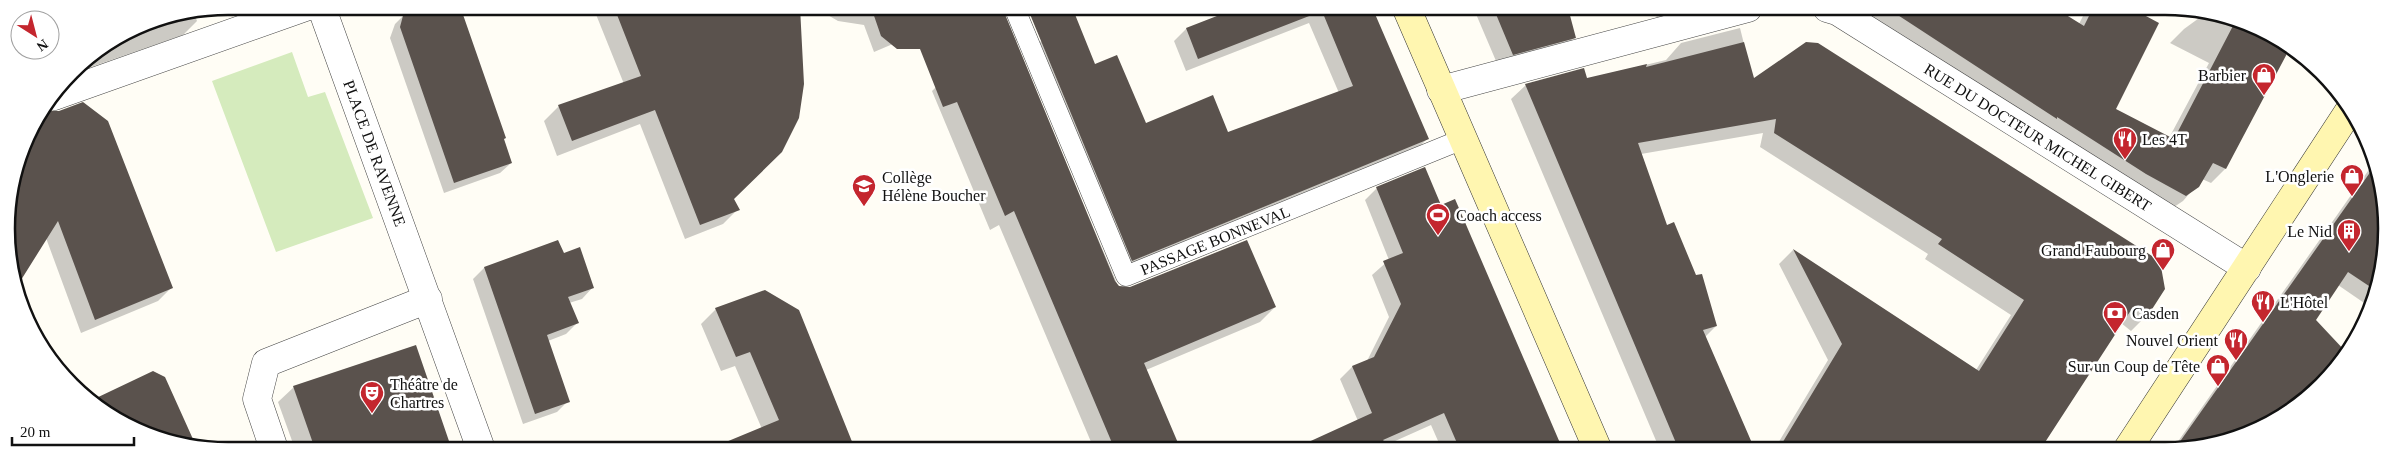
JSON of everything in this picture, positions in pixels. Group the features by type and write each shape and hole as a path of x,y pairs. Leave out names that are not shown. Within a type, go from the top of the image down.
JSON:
{"main road":[{"path":"1409,15 1595,442"},
{"path":"2132,442 2346,116"}],"street":[{"path":"64,92 283,15"},
{"name":"PLACE DE RAVENNE","path":"324,15 479,442"},
{"path":"1441,90 1722,15"},
{"name":"RUE DU DOCTEUR MICHEL GIBERT","path":"1843,15 2247,268"},
{"path":"271,442 256,399 266,363 428,299"}],"lane":[{"name":"PASSAGE BONNEVAL","path":"1017,15 1126,276 1463,140"}],"green space":[{"path":"292,52 308,97 325,92 373,218 276,252 212,81"}],"building":[{"path":"403,15 463,15 506,138 504,139 512,163 454,183 400,27"},
{"path":"617,15 800,15 804,84 799,118 782,152 734,199 740,210 700,225 655,110 572,141 558,105 641,76"},
{"path":"874,15 1005,15 1115,281 1119,286 1130,287 1247,240 1276,307 1144,363 1178,442 1112,442 1014,211 1005,216 957,102 943,107 920,49 897,49 881,36"},
{"path":"1030,15 1075,15 1095,64 1117,55 1146,123 1213,95 1228,132 1353,86 1324,15 1375,15 1429,139 1132,261"},
{"path":"1219,15 1312,15 1198,59 1186,28"},
{"path":"1496,15 1570,15 1576,38 1513,55"},
{"path":"1898,15 2066,15 2084,26 2090,15 2144,15 2159,23 2116,109 2174,139 2233,26 2259,37 2287,54 2226,169 2213,163 2199,187 2186,196 2146,174 2057,117 2057,119"},
{"path":"1744,42 1754,78 1806,42 1818,43 2160,261 2165,289 2147,317 2133,307 2045,442 1783,442 1842,344 1793,249 1979,371 2024,300 1938,244 1942,239 1774,133 1776,119 1638,143 1667,225 1674,222 1696,275 1702,274 1717,326 1703,330 1752,442 1676,442 1525,84 1584,68 1587,78 1647,64 1646,67"},
{"path":"83,102 108,121 173,288 95,320 58,221 21,280 19,270 15,242 15,215 22,173 31,147 51,110 59,111"},
{"path":"1425,167 1441,205 1455,199 1560,442 1457,442 1444,413 1383,440 1384,442 1309,442 1372,413 1352,366 1374,357 1401,304 1383,261 1403,253 1376,187"},
{"path":"2371,172 2378,215 2378,242 2370,287 2348,272 2316,320 2342,347 2325,369 2305,389 2283,406 2259,420 2220,435 2180,442"},
{"path":"558,240 564,253 580,247 594,288 568,297 579,323 547,335 570,402 535,414 484,267"},
{"path":"765,290 799,310 852,442 726,442 779,420 750,352 736,357 715,308"},
{"name":"Théâtre de Chartres","path":"416,345 449,442 313,442 293,386"},
{"path":"153,371 165,377 193,439 173,435 147,426 110,406 98,397"}],"place":[{"name":"Barbier","path":"2264,96"},
{"name":"Les 4T","path":"2125,160"},
{"name":"L'Onglerie","path":"2352,197"},
{"name":"Collège Hélène Boucher","path":"864,207"},
{"name":"Coach access","path":"1438,236"},
{"name":"Le Nid","path":"2349,252"},
{"name":"Grand Faubourg","path":"2163,271"},
{"name":"L'Hôtel","path":"2263,323"},
{"name":"Casden","path":"2115,334"},
{"name":"Nouvel Orient","path":"2236,361"},
{"name":"Sur un Coup de Tête","path":"2218,387"},
{"name":"Théâtre de Chartres","path":"372,414"}]}
